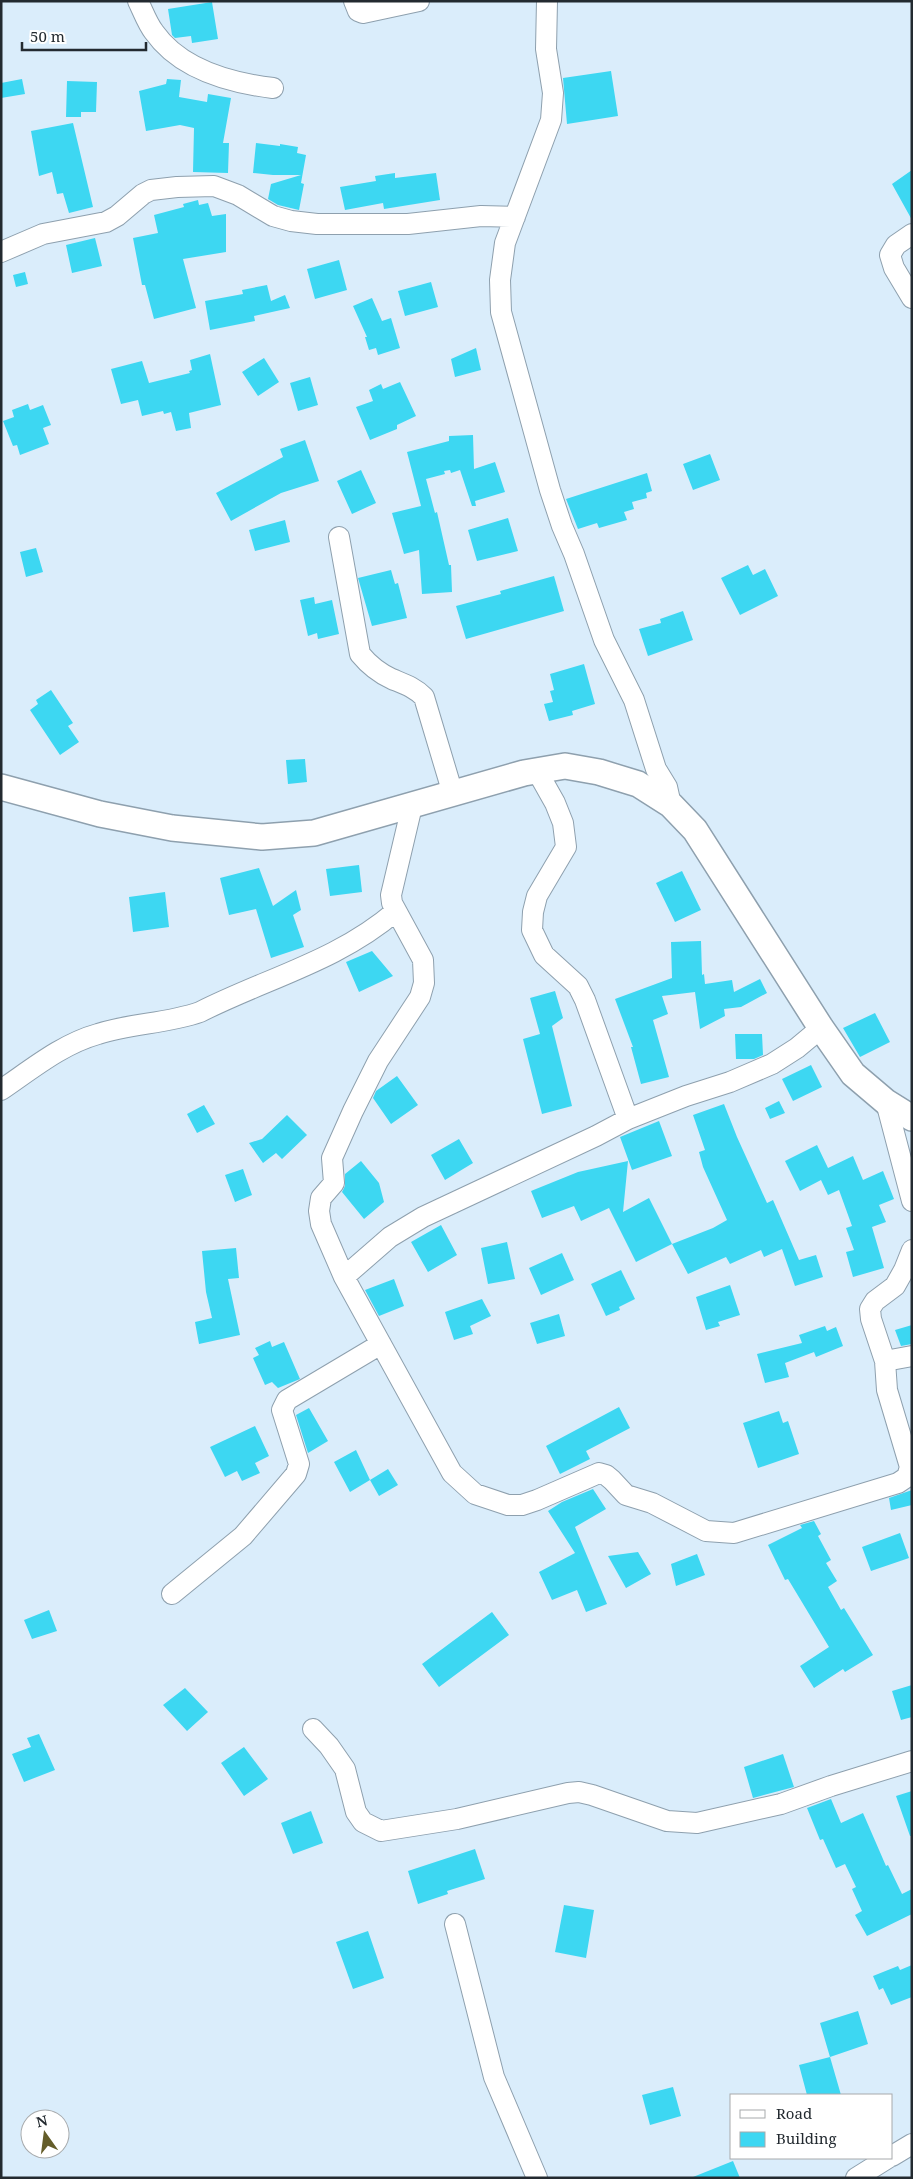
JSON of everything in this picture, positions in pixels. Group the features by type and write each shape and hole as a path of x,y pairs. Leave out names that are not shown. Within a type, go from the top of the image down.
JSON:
{"street":[{"path":"138,1 154,32 177,56 218,76 241,84 273,88"},
{"path":"354,1 358,10 363,13 419,1"},
{"path":"547,1 546,49 554,98 551,120 505,243 500,280 501,312 550,490 562,526 574,554 595,618 634,700 656,769 667,787 671,805"},
{"path":"1,252 43,234 106,222 151,190 177,187 214,186 224,189 273,216 291,222 317,224 408,224 464,218 515,217"},
{"path":"912,234 896,245 890,255 894,268 912,298"},
{"path":"339,537 360,654 371,666 392,679 417,690 424,697 453,794"},
{"path":"1,787 100,814 172,828 262,837 314,833 537,771 565,766 600,772 638,784 671,805 694,830 821,1028 853,1074 886,1102 912,1118"},
{"path":"537,771 555,804 562,823 566,847 536,896 532,912 532,930 544,955 578,986 585,1000 628,1119"},
{"path":"412,806 391,895 396,911 424,960 424,983 420,997 378,1061 352,1111 332,1158 334,1183 321,1198 319,1211 321,1224 344,1277 452,1473 475,1494 508,1505 522,1505 598,1474 606,1475 626,1495 652,1503 706,1531 720,1534 734,1533 898,1483 907,1478 910,1467 887,1390 885,1361 871,1319 870,1309 875,1301 895,1286 912,1250"},
{"path":"1,1090 67,1046 98,1034 176,1020 200,1012 349,946 376,929 396,911"},
{"path":"344,1277 390,1237 422,1217 596,1136 628,1119 686,1096 730,1082 772,1064 797,1048 821,1028"},
{"path":"886,1102 912,1201"},
{"path":"172,1594 243,1536 296,1474 299,1464 282,1410 287,1400 381,1344"},
{"path":"885,1361 912,1356"},
{"path":"313,1729 329,1746 345,1769 356,1812 363,1822 381,1831 457,1819 579,1792 667,1821 696,1823 781,1804 840,1783 912,1761"},
{"path":"455,1924 494,2077 537,2178"},
{"path":"893,2155 912,2144"},
{"path":"856,2178 886,2159"}],"building":[{"path":"212,2 218,39 192,43 191,36 175,38 172,35 168,9"},
{"path":"611,71 618,116 567,124 563,78"},
{"path":"22,79 25,94 1,98 1,83"},
{"path":"167,79 181,80 179,97 207,102 208,94 231,98 223,143 229,143 228,173 193,172 194,128 180,125 146,131 139,91 166,84"},
{"path":"67,81 97,82 96,112 81,112 81,117 66,117"},
{"path":"73,123 93,207 69,213 63,193 57,194 52,172 39,176 31,131"},
{"path":"256,143 298,147 297,153 306,155 301,183 304,184 299,210 278,205 268,199 271,184 301,175 253,173"},
{"path":"912,170 912,220 892,184"},
{"path":"395,173 395,178 436,173 440,200 384,209 383,203 345,210 340,187 376,181 375,176"},
{"path":"198,200 199,205 208,203 212,216 226,214 226,252 183,259 196,308 154,319 145,285 142,285 133,238 158,233 154,215 184,207 183,204"},
{"path":"95,238 102,266 72,273 66,245"},
{"path":"339,260 347,290 315,299 307,269"},
{"path":"25,272 28,284 16,287 13,275"},
{"path":"431,282 438,307 405,316 398,291"},
{"path":"267,285 271,301 285,295 290,308 254,316 255,321 210,330 205,301 243,294 242,290"},
{"path":"372,298 382,321 391,318 400,348 378,355 376,348 369,350 365,337 367,337 353,306"},
{"path":"476,348 481,370 455,377 451,359"},
{"path":"210,354 221,405 189,413 191,428 176,431 171,412 164,414 163,411 142,416 138,400 121,404 111,369 142,361 149,383 190,373 189,371 192,370 190,360"},
{"path":"264,358 279,382 258,396 242,372"},
{"path":"310,377 318,405 298,411 290,383"},
{"path":"400,382 416,416 397,425 397,429 370,440 356,407 373,401 369,390 381,384 383,389"},
{"path":"28,404 30,410 43,405 51,425 43,428 49,444 20,455 17,445 13,446 3,421 14,417 12,410"},
{"path":"473,435 474,469 495,462 505,492 475,501 476,506 472,506 460,470 451,473 450,470 444,471 445,474 426,479 435,513 437,512 449,565 451,565 452,592 422,594 419,550 404,554 392,513 421,506 407,452 449,441 449,436"},
{"path":"305,440 319,481 281,493 231,521 216,493 283,457 280,449"},
{"path":"710,454 720,480 693,490 683,464"},
{"path":"361,470 376,503 352,514 337,481"},
{"path":"647,473 652,491 646,493 647,498 632,502 634,509 624,512 627,520 599,528 597,523 578,529 566,499"},
{"path":"508,518 518,551 477,561 468,530"},
{"path":"285,520 290,542 255,551 249,530"},
{"path":"36,548 43,572 26,577 20,552"},
{"path":"748,565 753,575 765,569 778,596 740,615 721,578"},
{"path":"391,570 395,584 398,583 407,618 372,626 358,578"},
{"path":"554,576 564,611 466,639 456,606 501,594 500,591"},
{"path":"314,597 315,604 332,600 339,634 318,639 317,633 308,636 300,600"},
{"path":"683,611 693,640 648,656 639,629 661,623 660,619"},
{"path":"584,664 595,704 572,711 573,715 549,721 544,704 553,702 550,691 554,690 550,674"},
{"path":"51,690 73,723 68,726 79,742 60,755 30,710 38,704 36,700"},
{"path":"305,759 307,782 288,784 286,760"},
{"path":"359,865 362,892 330,896 326,869"},
{"path":"259,868 273,906 296,890 301,910 293,915 304,947 271,958 256,909 229,915 220,878"},
{"path":"682,871 701,910 675,922 656,883"},
{"path":"165,892 169,927 133,932 129,897"},
{"path":"701,941 702,975 704,974 705,984 732,980 734,992 760,979 767,993 741,1007 724,1009 725,1016 700,1029 695,992 662,996 668,1014 653,1020 669,1077 641,1084 631,1047 633,1047 615,999 672,978 671,942"},
{"path":"372,951 393,976 359,992 346,962"},
{"path":"555,991 563,1018 552,1026 572,1106 542,1114 523,1039 540,1034 530,998"},
{"path":"875,1013 890,1042 860,1057 843,1028"},
{"path":"735,1034 762,1034 763,1055 754,1059 736,1059"},
{"path":"811,1065 822,1087 793,1101 782,1079"},
{"path":"397,1076 418,1105 391,1124 373,1098 376,1091"},
{"path":"779,1101 785,1113 770,1119 765,1108"},
{"path":"724,1104 767,1203 773,1200 799,1260 816,1255 823,1277 795,1286 782,1249 764,1257 761,1250 730,1264 726,1257 688,1274 672,1244 713,1228 727,1220 703,1167 699,1152 705,1150 693,1115"},
{"path":"204,1105 215,1124 197,1133 187,1114"},
{"path":"287,1115 307,1135 282,1159 276,1153 263,1163 249,1143 262,1139"},
{"path":"659,1121 672,1156 632,1170 620,1137"},
{"path":"459,1139 473,1163 445,1180 431,1155"},
{"path":"817,1145 828,1168 853,1156 863,1180 883,1171 894,1199 879,1205 886,1222 872,1227 884,1268 853,1277 846,1252 854,1250 846,1228 852,1226 839,1190 828,1195 821,1180 800,1191 785,1161"},
{"path":"361,1161 379,1183 384,1202 364,1219 342,1192 345,1186 345,1174"},
{"path":"628,1161 623,1212 649,1198 672,1244 636,1262 609,1208 581,1221 574,1206 542,1218 531,1191 578,1172"},
{"path":"243,1169 252,1195 235,1202 225,1175"},
{"path":"441,1225 457,1255 428,1272 411,1242"},
{"path":"507,1242 515,1279 488,1284 481,1248"},
{"path":"236,1248 239,1278 228,1279 240,1335 199,1344 195,1322 212,1318 206,1292 202,1251"},
{"path":"562,1253 574,1280 541,1295 529,1268"},
{"path":"621,1270 635,1299 619,1307 620,1310 606,1316 591,1284"},
{"path":"394,1279 404,1306 379,1316 365,1290"},
{"path":"730,1285 740,1315 718,1322 720,1326 706,1330 696,1297"},
{"path":"482,1299 491,1316 470,1326 473,1334 454,1340 445,1312"},
{"path":"559,1314 565,1336 537,1344 530,1323"},
{"path":"912,1325 912,1344 901,1346 895,1330"},
{"path":"825,1326 827,1331 836,1327 843,1346 816,1357 814,1352 785,1363 789,1377 765,1383 757,1354 802,1343 799,1335"},
{"path":"270,1341 272,1347 284,1342 300,1379 278,1388 272,1382 265,1385 253,1358 259,1355 255,1348"},
{"path":"619,1407 630,1428 586,1451 590,1459 560,1474 546,1446"},
{"path":"309,1408 328,1441 308,1453 296,1415"},
{"path":"779,1411 783,1423 788,1421 799,1454 758,1468 743,1423"},
{"path":"255,1426 269,1456 255,1463 260,1473 242,1481 237,1471 225,1477 210,1447"},
{"path":"356,1450 370,1480 350,1492 334,1462"},
{"path":"388,1469 398,1485 379,1496 370,1480"},
{"path":"593,1489 606,1509 575,1527 607,1604 586,1612 577,1590 552,1600 539,1572 575,1553 548,1511 562,1502"},
{"path":"912,1490 912,1505 891,1510 889,1498"},
{"path":"814,1521 821,1534 818,1536 831,1560 826,1563 837,1581 828,1587 841,1610 844,1608 873,1655 845,1672 843,1669 814,1688 800,1666 829,1647 788,1579 785,1580 768,1545 802,1528 800,1525"},
{"path":"900,1533 909,1558 871,1571 862,1547"},
{"path":"638,1552 651,1574 626,1588 608,1556"},
{"path":"697,1554 705,1575 676,1586 671,1564"},
{"path":"49,1610 57,1631 32,1639 24,1620"},
{"path":"492,1612 509,1635 439,1687 422,1664"},
{"path":"912,1685 912,1717 901,1720 892,1691"},
{"path":"185,1688 208,1712 187,1731 163,1705"},
{"path":"39,1734 55,1770 24,1782 12,1754 31,1747 27,1738"},
{"path":"244,1747 268,1779 244,1796 221,1763"},
{"path":"783,1754 794,1787 753,1798 744,1767"},
{"path":"912,1791 912,1836 910,1836 896,1796"},
{"path":"831,1799 841,1823 863,1813 886,1866 888,1865 902,1894 912,1889 912,1914 867,1936 855,1915 862,1911 852,1889 856,1887 845,1864 836,1868 823,1839 820,1840 807,1808"},
{"path":"311,1811 323,1843 293,1854 281,1823"},
{"path":"475,1849 485,1879 447,1891 448,1894 418,1904 408,1871"},
{"path":"564,1905 594,1910 586,1958 555,1952"},
{"path":"368,1931 384,1978 353,1989 336,1942"},
{"path":"912,1965 912,1997 891,2005 883,1988 879,1990 873,1976 898,1966 900,1970"},
{"path":"858,2011 868,2044 830,2057 820,2023"},
{"path":"830,2057 841,2094 807,2094 799,2065"},
{"path":"673,2087 681,2116 650,2125 642,2095"},
{"path":"733,2161 740,2178 693,2177"}]}
